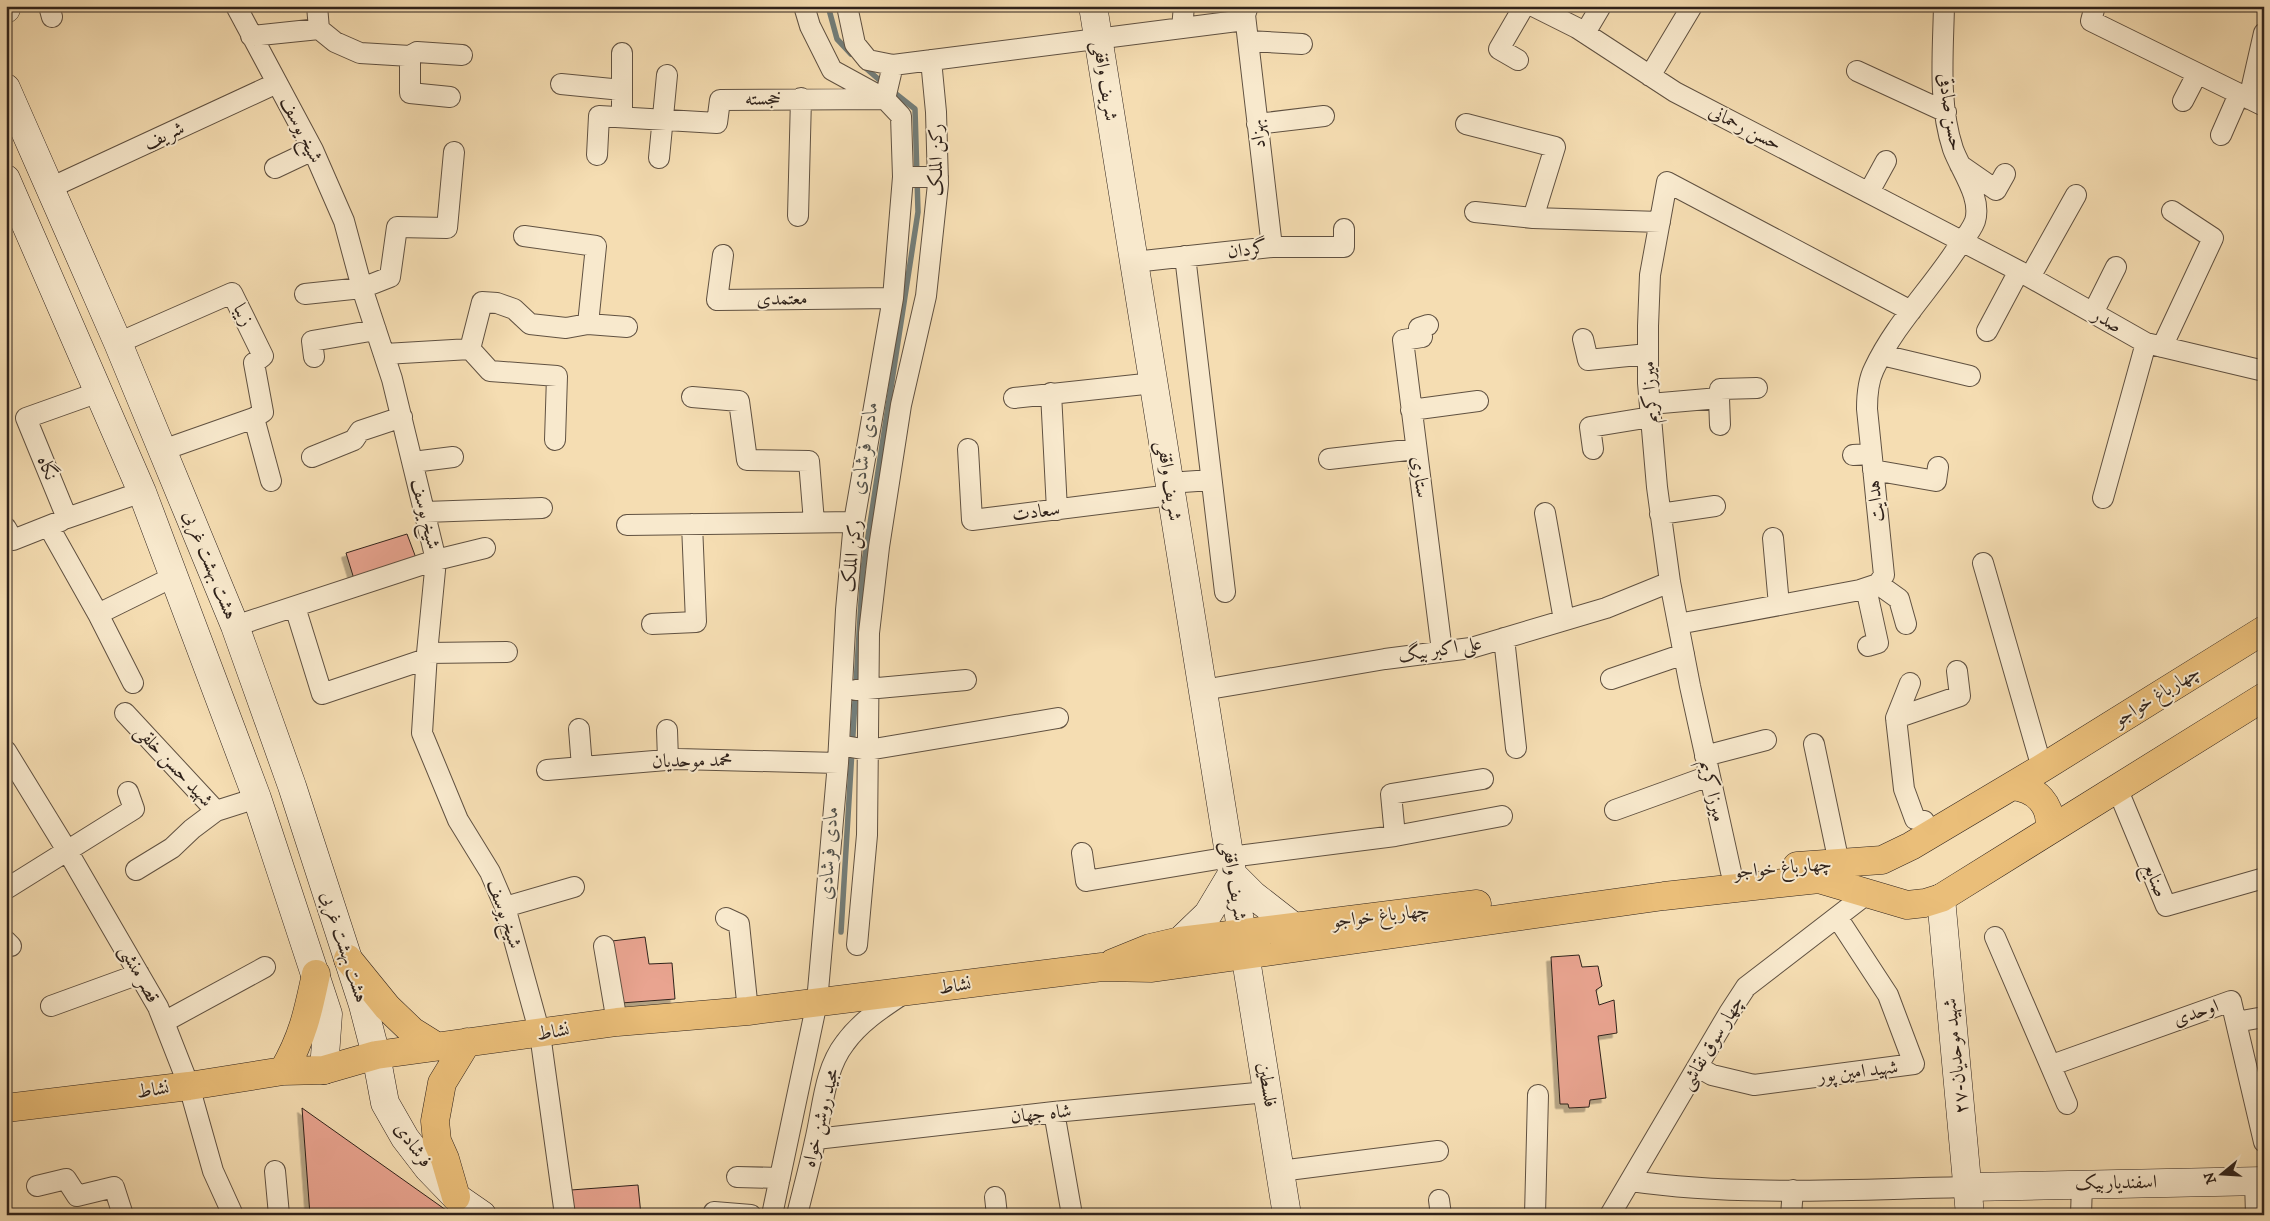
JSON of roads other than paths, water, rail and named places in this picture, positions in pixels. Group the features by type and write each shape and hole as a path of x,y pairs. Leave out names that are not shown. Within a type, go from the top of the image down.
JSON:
{"main road":[{"name":"شریف واقفی","path":"1093,6 1244,944"},
{"name":"هشت بهشت غربی","path":"6,88 118,342 235,626 292,786 348,959 376,1055"},
{"name":"هشت بهشت غربی","path":"6,179 142,492 257,798 328,1014 324,1070"},
{"name":"چهارباغ خواجو","path":"1244,944 1294,927 1756,868 1882,860 1930,835 2042,768 2264,630"},
{"name":"چهارباغ خواجو","path":"1244,944 1819,879 1907,905 1925,903 1941,898 2264,697"},
{"path":"2012,786 2028,789 2042,800 2049,814 2049,830"},
{"path":"1876,895 1877,890 1874,880 1876,869 1882,860"},
{"path":"1180,941 1208,914 1231,866 1253,895 1294,927"},
{"name":"۲۷-شهید موحدیان","path":"1941,898 1969,1186 1970,1215"},
{"name":"نشاط","path":"1102,967 1150,948 1180,941 1244,944"},
{"name":"نشاط","path":"6,1108 189,1086 283,1071 324,1070 376,1055 617,1022 748,1011 1102,967 1152,968 1244,944"},
{"name":"فلسطین","path":"1244,944 1287,1215"},
{"path":"348,959 387,1007 412,1031 436,1046"},
{"path":"283,1071 297,1048 308,1014 316,974"},
{"path":"328,1014 337,1021 349,1022 358,1016 362,1006"},
{"path":"456,1197 445,1159 437,1141 435,1121 442,1083 467,1042"},
{"name":"فرشادی","path":"376,1055 385,1103 405,1138 428,1168 456,1197 482,1215"},
{"name":"اسفندیاربیک","path":"1969,1186 2259,1181"}],"street":[{"name":"شیخ یوسف","path":"236,6 314,150 344,221 362,288 385,354 436,560 426,656 422,733 458,820 490,872 505,907 540,1034 565,1215"},
{"path":"317,6 319,29"},
{"name":"رکن الملک","path":"804,6 810,26 832,70 885,99 901,116 903,177 893,298 854,522 847,596 839,754 817,1002"},
{"name":"بهزاد","path":"847,6 855,44 868,60 893,65 1098,37 1182,28 1247,13 1248,41 1272,247"},
{"path":"1182,28 1184,6"},
{"path":"1518,60 1499,49 1524,6"},
{"name":"حسن رحمانی","path":"1533,6 1585,34 1675,92 1962,241"},
{"path":"1585,34 1601,6"},
{"path":"1650,76 1692,6"},
{"name":"حسن صادقی","path":"1944,6 1942,78 1946,112 1953,149 1972,190 1975,206 1975,221 1962,241"},
{"path":"2095,6 2091,21 2250,100"},
{"path":"251,36 319,29 335,42 360,53 410,56 417,52 462,55"},
{"path":"2221,135 2250,100 2264,33"},
{"path":"1248,41 1302,44"},
{"path":"622,53 622,116"},
{"path":"410,56 410,94 450,97"},
{"name":"رکن الملک","path":"857,945 867,835 869,633 901,405 926,296 938,178 936,112 931,60"},
{"path":"885,99 893,65"},
{"path":"1856,72 1946,112"},
{"path":"2183,101 2197,74"},
{"path":"659,158 667,75"},
{"name":"شریف","path":"50,188 277,83"},
{"path":"561,84 622,90"},
{"path":"798,216 801,98"},
{"name":"خجسته","path":"597,155 598,116 717,123 720,100 801,98 885,99"},
{"path":"1257,124 1324,116"},
{"path":"1466,124 1555,147 1533,218"},
{"path":"275,168 314,150"},
{"path":"305,294 362,288 390,277 397,227 447,228 454,152"},
{"path":"1869,192 1886,160"},
{"path":"1960,165 1996,190 2005,174"},
{"path":"903,177 938,178"},
{"name":"میرزا کریم","path":"1731,872 1704,756 1670,582 1660,514 1650,411 1648,354 1650,275 1667,182 1911,311"},
{"path":"1988,331 2076,195"},
{"path":"2103,498 2154,345 2213,238 2172,211"},
{"path":"1475,212 1533,218 1660,222"},
{"name":"گردان","path":"1134,262 1272,247 1344,246 1344,229"},
{"path":"524,236 596,246 588,324"},
{"name":"صدر","path":"1962,241 2025,274 2093,314 2154,345 2264,371"},
{"name":"هدایت","path":"1872,586 1884,575 1866,460 1868,389 1874,369 1882,356 1911,311 1962,241"},
{"name":"معتمدی","path":"723,255 717,300 893,298"},
{"path":"1185,256 1225,592"},
{"path":"2093,314 2116,267"},
{"name":"زیبا","path":"118,342 232,293 263,356 254,363 263,412 254,418"},
{"path":"470,349 482,302 497,303 514,309 530,324 566,328 588,324 626,327"},
{"name":"ستاری","path":"1428,325 1419,328 1422,337 1403,340 1442,652"},
{"path":"314,357 312,341 376,330"},
{"path":"1583,339 1588,360 1648,354"},
{"path":"385,354 470,349"},
{"path":"470,349 490,371 557,376 555,440"},
{"path":"1882,356 1970,376"},
{"path":"1014,398 1051,393 1070,394 1154,383"},
{"path":"1720,424 1720,389 1757,388"},
{"name":"نگاه","path":"67,518 26,418 99,392"},
{"path":"1051,393 1057,510"},
{"path":"692,397 739,400 747,460 809,461 814,522"},
{"path":"1593,449 1590,428 1650,411 1719,398"},
{"path":"1411,410 1478,401"},
{"path":"312,457 354,440 360,431 402,417"},
{"path":"163,450 254,418 271,481"},
{"name":"سعادت","path":"968,449 972,520 1057,510 1170,489"},
{"path":"1329,459 1416,449"},
{"path":"413,462 452,457"},
{"path":"1866,460 1936,481 1938,467"},
{"path":"1170,489 1212,480"},
{"path":"6,528 13,540 49,527 67,518 142,492"},
{"path":"1660,514 1715,506"},
{"path":"425,512 542,508"},
{"path":"1545,513 1564,620"},
{"path":"627,525 854,522"},
{"path":"652,624 696,622 692,524"},
{"path":"49,527 98,614 133,683"},
{"path":"1773,538 1779,605"},
{"path":"235,626 436,560 485,548"},
{"path":"1983,563 2042,768"},
{"path":"98,614 175,576"},
{"name":"علی اکبر بیگ","path":"1203,690 1385,659 1471,648 1606,608 1670,582"},
{"path":"1868,646 1878,643 1872,586"},
{"path":"1678,624 1872,586 1899,599 1906,624"},
{"path":"847,596 873,602"},
{"path":"295,607 322,694 426,656 507,652"},
{"path":"1504,638 1516,748"},
{"path":"1611,679 1684,654"},
{"path":"1896,718 1960,696 1957,671"},
{"path":"842,691 966,680"},
{"path":"1910,682 1896,718 1909,773 1904,789 1916,819 1924,822 1930,835"},
{"name":"شهید حسن خلقی","path":"125,713 216,811 192,829 172,848 136,870"},
{"path":"868,750 1058,718"},
{"path":"579,729 582,767"},
{"path":"667,730 668,760"},
{"path":"1704,756 1766,740"},
{"path":"1814,744 1839,863"},
{"name":"محمد موحدیان","path":"547,770 668,760 839,754 868,750"},
{"name":"قصر منشی","path":"6,751 68,852 139,974 164,1022 189,1086 213,1171 234,1215"},
{"path":"1615,810 1709,776"},
{"path":"1394,836 1391,794 1483,779"},
{"name":"صنایع","path":"2117,788 2166,906 2264,878"},
{"path":"6,889 134,809 128,792"},
{"path":"216,811 257,798"},
{"path":"1082,852 1086,881 1231,866 1502,816"},
{"path":"505,907 574,887"},
{"name":"چهار سوق نقاشی","path":"1610,1215 1728,1013 1746,987 1837,918 1876,895"},
{"path":"726,918 739,924 748,1011"},
{"name":"شهید امین پور","path":"1698,1067 1712,1075 1754,1085 1914,1064 1888,995 1837,918"},
{"path":"1995,937 2052,1065 2067,1104"},
{"path":"604,946 617,1022"},
{"path":"164,1022 265,967"},
{"path":"51,1006 139,974"},
{"name":"مجید روشن خواه","path":"797,1215 816,1139 824,1092 833,1065 844,1044 873,1015 905,992"},
{"name":"اوحدی","path":"2052,1065 2231,1000 2264,1142"},
{"name":"مجید روشن خواه","path":"772,1215 817,1002"},
{"path":"2236,1022 2264,1017"},
{"name":"شاه جهان","path":"816,1139 1054,1112 1267,1092"},
{"path":"1535,1215 1538,1095"},
{"path":"1054,1112 1072,1215"},
{"path":"1280,1171 1438,1151"},
{"path":"275,1171 278,1215"},
{"path":"737,1177 780,1178"},
{"path":"37,1186 66,1178 77,1196 114,1187 123,1215"},
{"path":"1630,1181 1671,1187 1793,1190 1969,1186"},
{"path":"2256,1215 2259,1181"},
{"path":"2081,1215 2082,1184"},
{"path":"1791,1215 1793,1190"},
{"path":"714,1212 751,1215"}],"waterway":[{"name":"مادی فرشادی","path":"828,6 837,39 851,54"},
{"name":"مادی فرشادی","path":"861,64 884,84"},
{"name":"مادی فرشادی","path":"841,932 863,569 918,212 915,109 891,90"}]}
